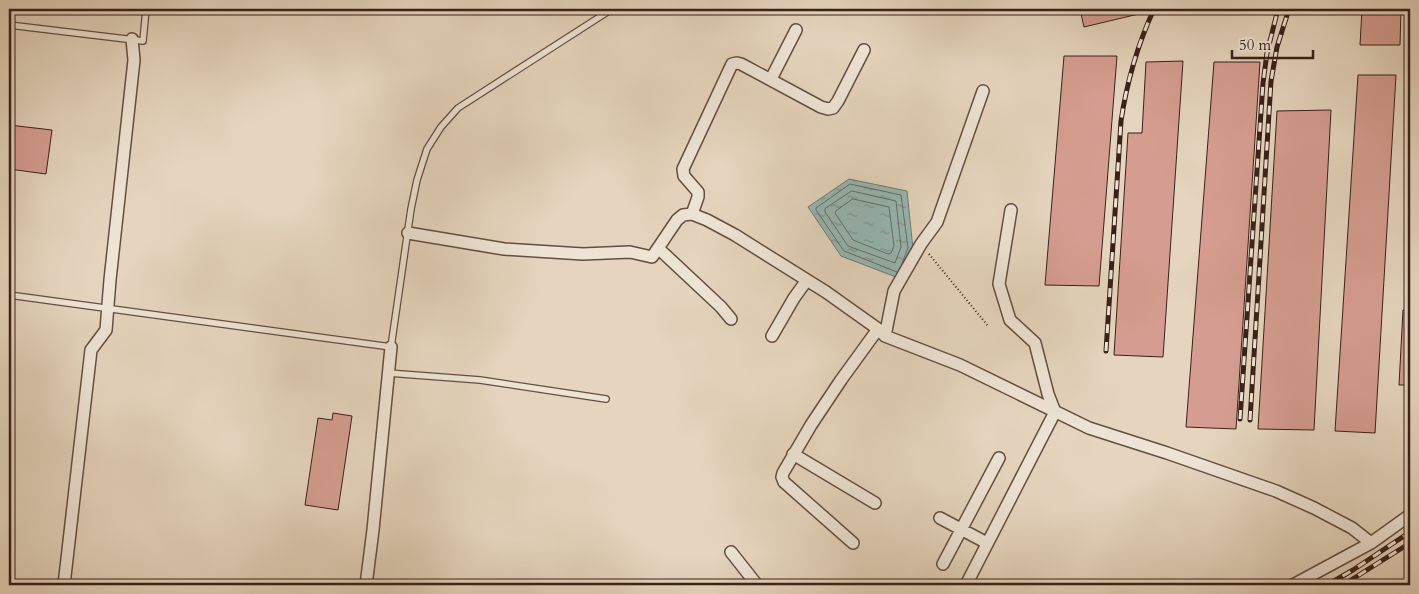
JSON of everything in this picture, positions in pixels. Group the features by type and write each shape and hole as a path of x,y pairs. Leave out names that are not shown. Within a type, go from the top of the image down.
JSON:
{"street":[{"path":"771,79 796,30"},
{"path":"64,585 91,350 106,330 134,60 132,39"},
{"path":"692,214 698,192 684,176 683,169 732,64 737,62 820,107 828,109 833,108 838,101 864,50"},
{"path":"853,543 784,482 783,473 836,387 882,333 894,291 921,244 937,222 983,91"},
{"path":"966,585 1055,412 1048,394 1035,343 1010,320 999,284 1011,210"},
{"path":"408,233 504,248 583,254 630,252 652,257 677,220 692,214 735,235 807,280 882,333 960,365 1088,428 1276,491 1344,524 1371,543"},
{"path":"658,248 721,307 731,319"},
{"path":"772,336 807,280"},
{"path":"366,585 391,346"},
{"path":"793,454 875,503"},
{"path":"943,564 999,458"},
{"path":"1293,585 1371,543 1410,515"},
{"path":"940,518 986,543"},
{"path":"731,552 757,585"}],"lane":[{"path":"9,25 143,40 146,9"},
{"path":"9,295 391,346 416,180 427,149 441,126 458,108 612,9"},
{"path":"388,374 480,380 606,399"}],"path":[{"path":"921,244 988,326"}],"water":[{"path":"849,179 907,191 913,249 901,279 841,256 808,207"}],"building":[{"path":"1080,9 1147,9 1147,12 1084,27"},
{"path":"1362,9 1401,9 1400,45 1360,45"},
{"path":"1064,56 1117,56 1099,286 1045,285"},
{"path":"1183,61 1163,357 1114,355 1128,133 1142,133 1146,62"},
{"path":"1214,62 1260,62 1236,429 1186,427"},
{"path":"1358,75 1396,75 1375,433 1335,431"},
{"path":"1331,110 1314,430 1258,429 1277,111"},
{"path":"9,125 52,130 46,174 9,169"},
{"path":"1403,310 1410,311 1410,385 1399,385"},
{"path":"333,413 352,416 338,510 305,505 318,418 332,420"}],"railway":[{"path":"1106,351 1121,121 1133,64 1154,9"},
{"path":"1240,419 1263,83 1267,53 1278,9"},
{"path":"1250,420 1271,81 1277,47 1289,9"},
{"path":"1327,585 1410,532"},
{"path":"1343,585 1410,543"}]}
